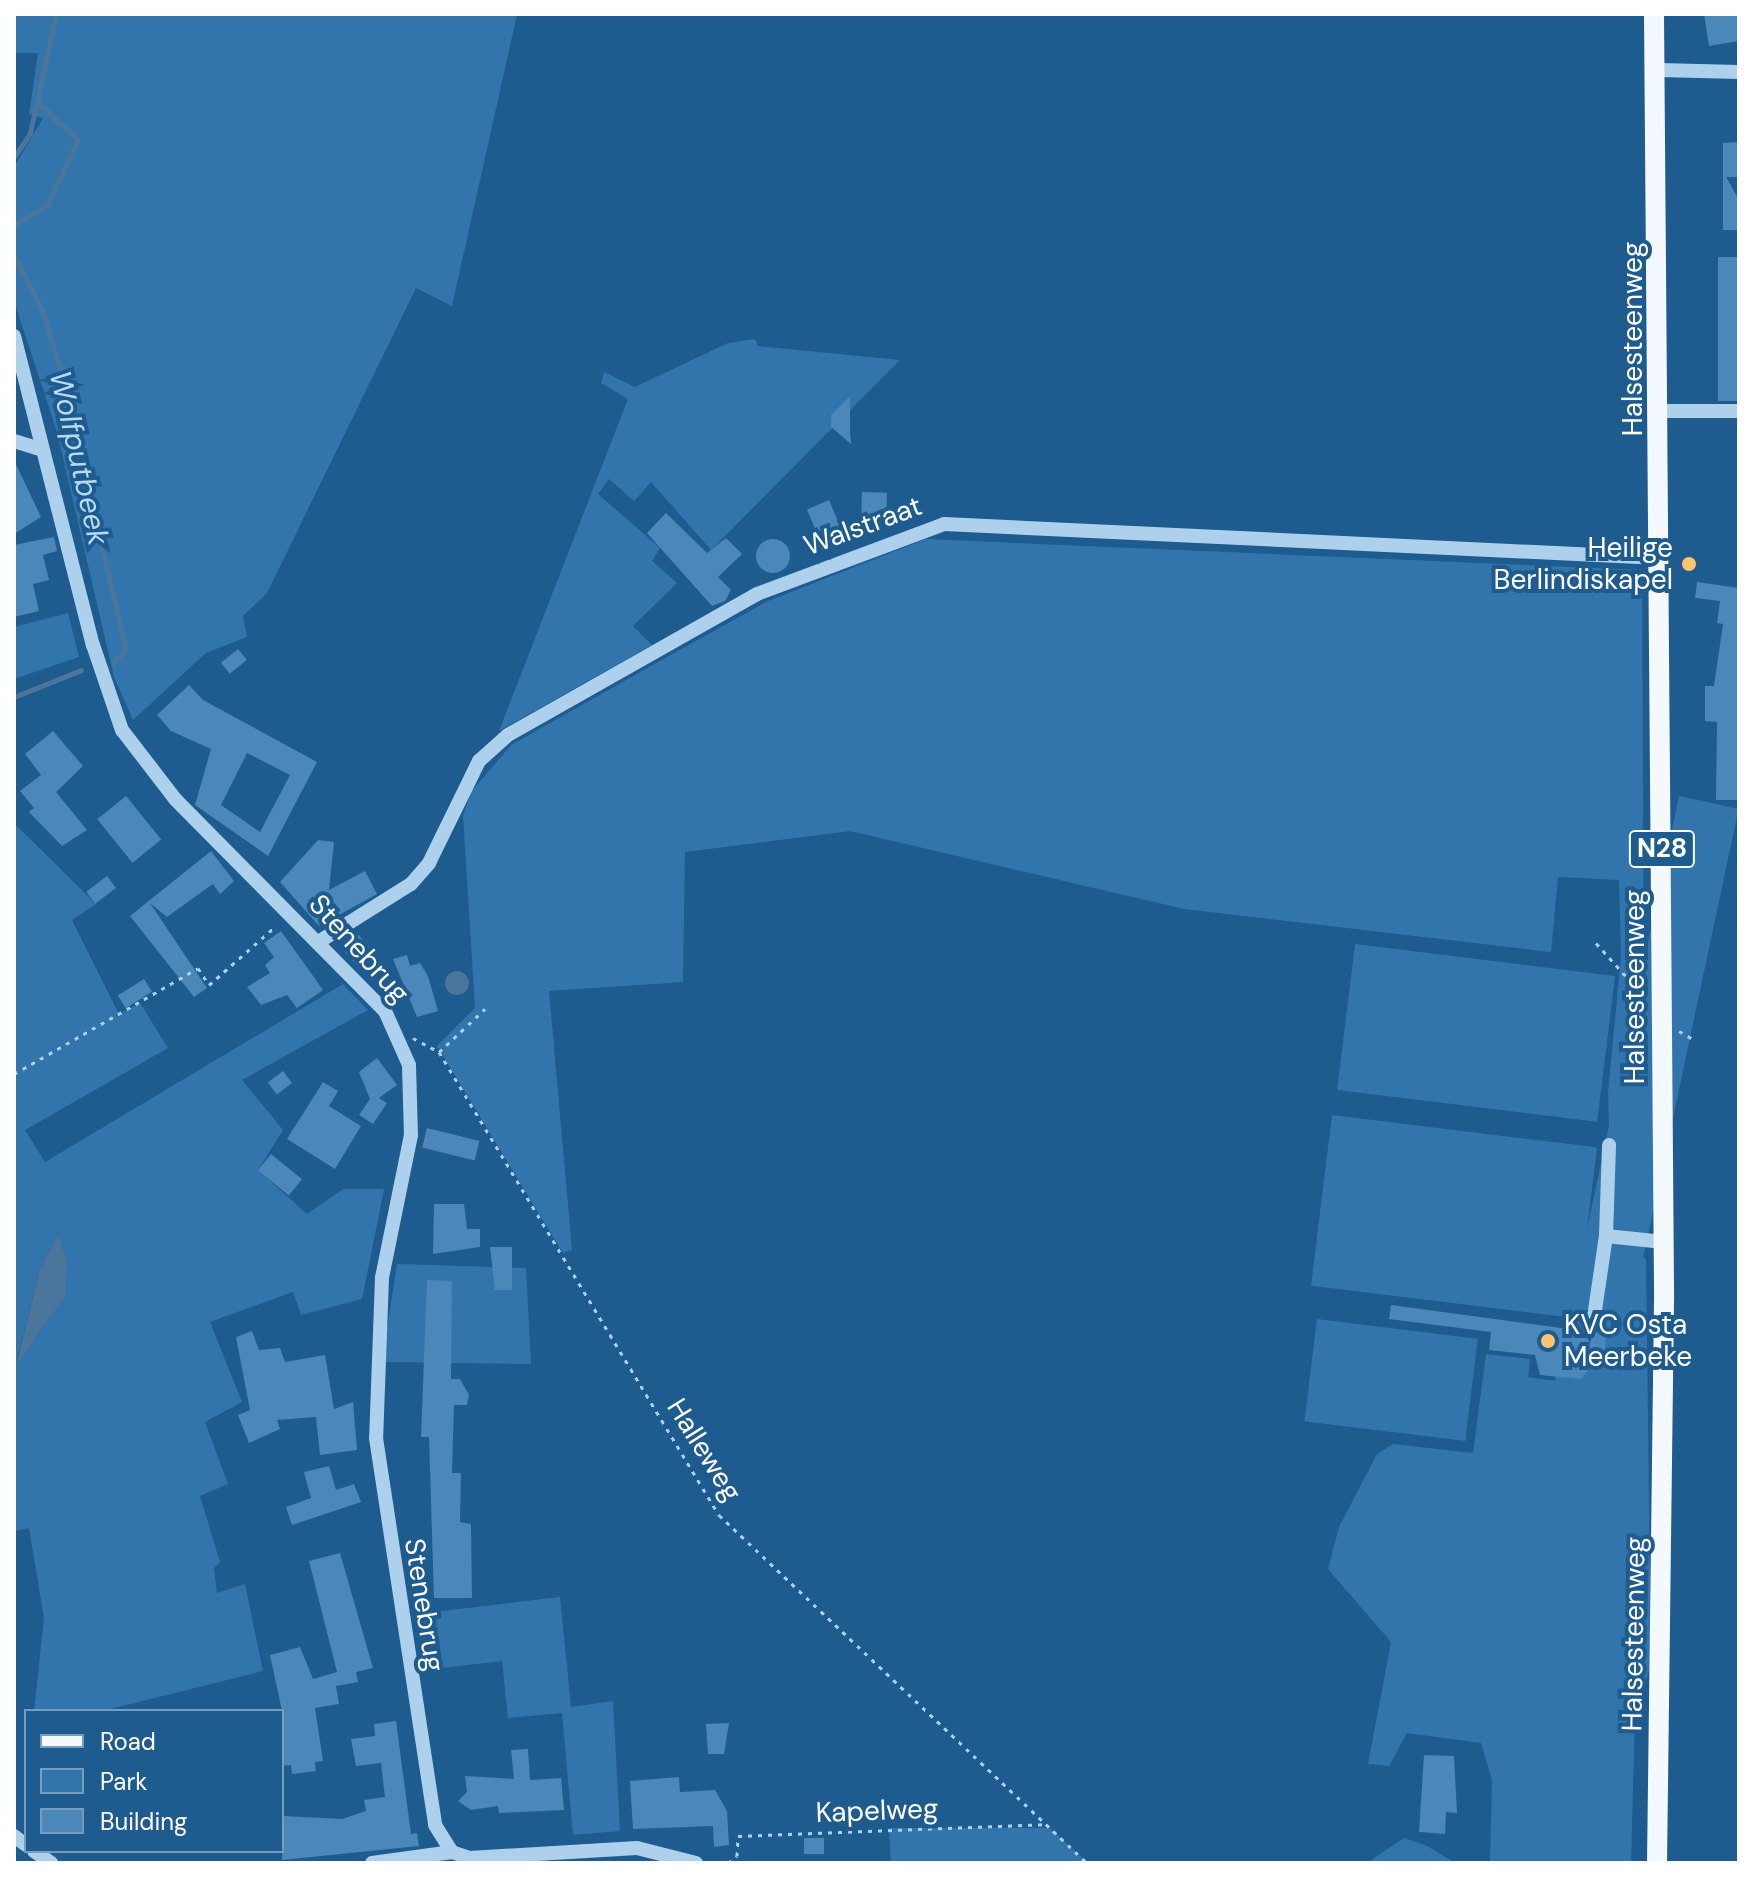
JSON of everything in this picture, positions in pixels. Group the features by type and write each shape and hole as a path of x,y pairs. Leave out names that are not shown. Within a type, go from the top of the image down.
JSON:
{"main road":[{"name":"Halsesteenweg","path":"1654,14 1659,70 1662,411 1659,558 1664,1242 1657,1863"}],"street":[{"path":"1659,70 1739,72"},
{"name":"Stenebrug","path":"14,336 41,449 122,730 176,800 320,941 401,1037 411,1135 382,1278 376,1438 429,1804 452,1852"},
{"path":"1662,411 1739,411"},
{"path":"14,441 41,449"},
{"name":"Walstraat","path":"320,941 411,884 429,863 479,761 508,735 757,594 944,524 1659,558"},
{"path":"1594,1317 1606,1236 1609,1145"},
{"path":"1606,1236 1664,1242"},
{"path":"372,1863 452,1852 482,1858 637,1848 696,1863"}],"path":[{"path":"14,1074 198,968 209,985 291,912"},
{"path":"1596,943 1635,992 1663,998"},
{"path":"401,1037 439,1052 485,1009"},
{"name":"Halleweg","path":"439,1052 719,1515 1087,1863"},
{"name":"Kapelweg","path":"728,1863 737,1856 738,1836 1049,1824"}],"green space":[{"path":"14,14 517,14 452,306 416,288 267,593 243,616 247,637 206,653 133,720 114,677 57,432 14,301 14,167 43,118 29,114 38,53 14,53"},
{"path":"755,339 758,346 900,360 711,550 651,482 634,501 609,479 598,494 660,548 652,561 677,583 633,626 652,645 499,731 628,399 601,383 604,372 635,387 728,343"},
{"path":"926,539 1642,570 1645,1229 1623,1233 1612,1214 1608,1093 1621,957 1619,880 1558,877 1551,952 1184,909 850,831 685,852 683,982 549,991 572,1250 563,1253 437,1046 475,1008 463,816 471,792 511,745 674,653 768,601"},
{"path":"68,613 79,657 14,679 14,627"},
{"path":"1679,796 1739,809 1591,1502 1532,1490"},
{"path":"14,823 96,904 72,920 119,1014 140,1003 168,1048 25,1130 45,1162 343,984 368,1010 242,1080 283,1130 258,1170 307,1214 343,1189 384,1189 362,1299 301,1315 293,1292 210,1322 242,1402 205,1422 228,1484 200,1496 220,1562 214,1568 217,1593 245,1584 263,1671 110,1709 34,1709 44,1618 29,1528 14,1531","holes":["58,1237 67,1259 16,1364 40,1268"]},
{"path":"1355,944 1615,976 1597,1122 1337,1090"},
{"path":"1332,1115 1597,1148 1576,1318 1311,1286"},
{"path":"1631,1251 1646,1259 1651,1665 1635,1714 1631,1863 1490,1863 1492,1780 1481,1743 1407,1733 1389,1766 1368,1764 1391,1642 1328,1569 1339,1527 1377,1454 1393,1444 1473,1453 1486,1354 1530,1359 1528,1377 1600,1387 1616,1258"},
{"path":"397,1264 526,1268 531,1364 382,1362"},
{"path":"1317,1319 1478,1339 1465,1441 1304,1421"},
{"path":"560,1597 571,1707 613,1701 620,1831 573,1835 562,1713 508,1718 502,1661 425,1670 417,1614"},
{"path":"889,1828 1050,1828 1088,1863 891,1863"},
{"path":"1404,1838 1425,1845 1456,1863 1367,1863"}],"shaded area":[{"path":"457,971 465,975 469,983 465,991 457,995 449,991 445,983 449,975"},
{"path":"58,1236 67,1259 65,1295 16,1366 40,1268"}],"building":[{"path":"1704,14 1739,14 1739,41 1709,46"},
{"path":"1739,142 1739,177 1726,177 1739,200 1739,230 1723,230 1723,143"},
{"path":"1718,257 1739,257 1739,401 1718,401"},
{"path":"850,396 851,444 831,427 831,415"},
{"path":"14,460 41,517 14,534"},
{"path":"862,492 887,493 886,522 861,521"},
{"path":"829,500 846,541 824,550 807,509"},
{"path":"666,513 707,553 726,538 742,554 718,577 731,590 725,601 712,606 647,533"},
{"path":"54,537 57,551 43,555 49,580 33,584 39,611 14,617 14,545"},
{"path":"773,539 785,544 790,556 785,568 773,573 761,568 756,556 761,544"},
{"path":"1697,582 1739,588 1739,800 1716,800 1717,722 1705,721 1705,686 1714,686 1723,624 1717,623 1720,601 1695,598"},
{"path":"238,649 247,660 230,674 221,663"},
{"path":"189,685 203,700 317,762 268,856 195,805 211,749 171,731 157,715","holes":["247,753 290,775 260,832 221,805"]},
{"path":"53,731 83,766 56,792 87,830 62,846 29,812 34,808 20,791 41,775 25,754"},
{"path":"126,796 161,840 132,863 97,819"},
{"path":"318,840 334,842 329,890 365,871 377,894 319,926 280,882"},
{"path":"211,851 234,881 220,894 213,884 167,917 150,903 207,988 194,997 130,916"},
{"path":"107,876 116,888 95,904 86,892"},
{"path":"281,931 323,990 297,1008 287,995 261,1005 247,987 270,973 265,965 274,957 264,943"},
{"path":"355,931 377,956 357,966 337,943"},
{"path":"407,955 410,966 420,963 428,976 438,1011 417,1017 393,959"},
{"path":"144,979 152,992 126,1008 118,995"},
{"path":"377,1058 397,1085 379,1098 387,1103 373,1124 359,1115 370,1099 359,1072"},
{"path":"283,1071 292,1083 277,1094 268,1082"},
{"path":"323,1082 338,1091 329,1106 361,1126 335,1169 287,1139"},
{"path":"427,1128 479,1141 475,1160 422,1147"},
{"path":"271,1154 302,1179 289,1195 258,1170"},
{"path":"434,1204 464,1204 467,1229 480,1229 480,1247 433,1254"},
{"path":"490,1247 512,1247 512,1290 495,1290"},
{"path":"427,1280 452,1281 451,1379 460,1379 469,1395 467,1405 454,1405 452,1473 461,1473 460,1522 471,1524 472,1598 434,1598 429,1437 421,1437"},
{"name":"KVC Osta Meerbeke","path":"1391,1305 1606,1334 1605,1349 1581,1379 1540,1375 1535,1355 1489,1350 1491,1332 1389,1319"},
{"path":"252,1331 259,1350 280,1348 285,1362 325,1355 334,1409 353,1402 357,1450 320,1455 316,1417 277,1420 280,1429 249,1443 238,1415 250,1410 236,1337"},
{"path":"329,1466 336,1490 354,1484 361,1502 292,1525 286,1507 311,1498 304,1472"},
{"path":"340,1553 373,1668 356,1672 358,1682 336,1686 339,1704 315,1708 323,1761 315,1762 316,1771 292,1774 291,1765 284,1766 284,1709 270,1655 300,1647 313,1679 337,1672 309,1561"},
{"path":"396,1721 411,1834 417,1833 419,1846 282,1860 284,1816 342,1819 366,1811 364,1800 385,1797 381,1763 356,1766 351,1739 375,1736 374,1724"},
{"path":"729,1723 724,1754 708,1754 706,1724"},
{"path":"528,1749 530,1780 561,1778 564,1810 499,1813 498,1806 471,1810 458,1801 467,1792 465,1776 514,1779 511,1750"},
{"path":"1424,1755 1454,1756 1457,1813 1446,1812 1445,1834 1419,1832"},
{"path":"679,1777 680,1792 715,1790 727,1811 729,1845 714,1847 713,1826 633,1829 630,1781"},
{"path":"804,1838 824,1838 824,1854 804,1854"}],"waterway":[{"name":"Wolfputbeek","path":"14,157 30,133 56,14"},
{"path":"14,225 47,205 78,140 37,102"},
{"name":"Wolfputbeek","path":"14,255 43,312 63,380 126,650 114,662"},
{"name":"Wolfputbeek","path":"14,697 81,670"}],"place":[{"name":"Heilige Berlindiskapel","path":"1689,564"},
{"name":"KVC Osta Meerbeke","path":"1548,1341"}]}
